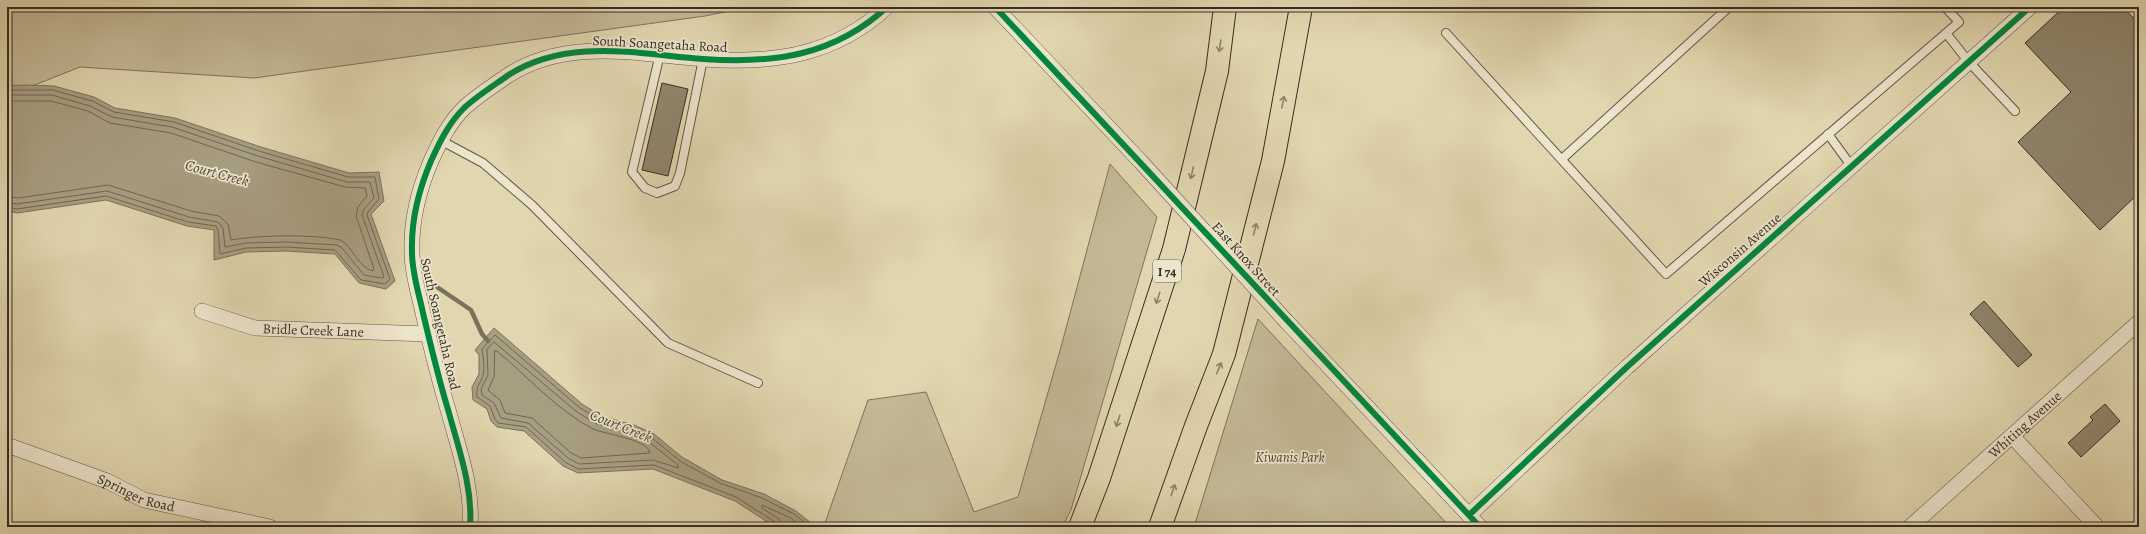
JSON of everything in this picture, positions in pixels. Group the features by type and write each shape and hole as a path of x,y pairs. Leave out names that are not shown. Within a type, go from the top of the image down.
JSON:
{"highway":[{"name":"I 74","path":"1080,527 1099,478 1174,249 1217,71 1225,7"},
{"path":"1160,527 1196,426 1224,354 1272,161 1301,7"}],"street":[{"name":"South Soangetaha Road","path":"470,527 471,515 464,465 428,334 416,284 412,254 412,229 417,201 427,171 440,140 451,123 476,98 515,71 542,58 595,50 660,54 703,59 762,61 805,53 835,43 863,26 887,7"},
{"name":"East Knox Street","path":"995,7 1141,162 1286,321 1480,527"},
{"name":"Wisconsin Avenue","path":"1469,514 1627,367 2030,7"},
{"name":"Bridle Creek Lane","path":"202,311 255,328 428,334"},
{"name":"Whiting Avenue","path":"1910,527 2139,322"},
{"path":"2012,436 2097,527"},
{"name":"Springer Road","path":"7,445 107,481 144,500 270,527"}],"lane":[{"path":"1562,159 1729,7"},
{"path":"1446,33 1666,274 1959,22 1945,7"},
{"path":"1946,33 1968,61 2015,111"},
{"path":"660,54 632,172 645,188 657,193 675,186 680,173 703,59"},
{"path":"1828,134 1852,167"},
{"path":"440,140 483,163 532,205 668,343 758,383"}],"green space":[{"path":"7,7 749,7 705,16 254,78 80,67 7,96"},
{"path":"1110,164 1157,217 1071,510 1062,527 827,527 825,523 868,400 926,392 974,512 1018,497 1061,347"},
{"name":"Kiwanis Park","path":"1258,319 1450,527 1194,527"}],"water":[{"path":"7,86 54,86 94,97 115,108 175,118 261,147 349,173 379,172 384,201 371,214 395,281 386,289 359,283 335,254 286,251 246,252 214,260 214,230 187,226 106,200 17,213 7,211"},
{"path":"494,328 582,404 601,416 634,425 654,434 682,457 722,480 764,494 796,511 816,527 775,527 735,501 653,469 578,473 563,466 524,431 497,427 491,421 487,409 473,400 472,387 479,374 479,355 475,350"}],"building":[{"path":"2064,7 2123,7 2139,24 2139,193 2100,230 2018,142 2071,92 2025,43"},
{"path":"662,83 688,89 668,176 642,170"},
{"path":"1984,301 2032,355 2018,367 1970,314"},
{"path":"2105,404 2120,421 2081,457 2068,443 2093,420 2090,417"}],"waterway":[{"name":"Court Creek","path":"434,285 471,310 482,334 488,341"}],"cycle path":[{"path":"470,527 469,498 464,469 432,351 412,260 414,217 419,194 434,154 454,120 464,108 507,76 530,64 554,56 578,52 603,51 703,59 754,60 778,58 824,46 846,36 867,24 887,7"},
{"path":"995,7 1480,527"},
{"path":"1469,515 1627,367 2030,7"}]}
